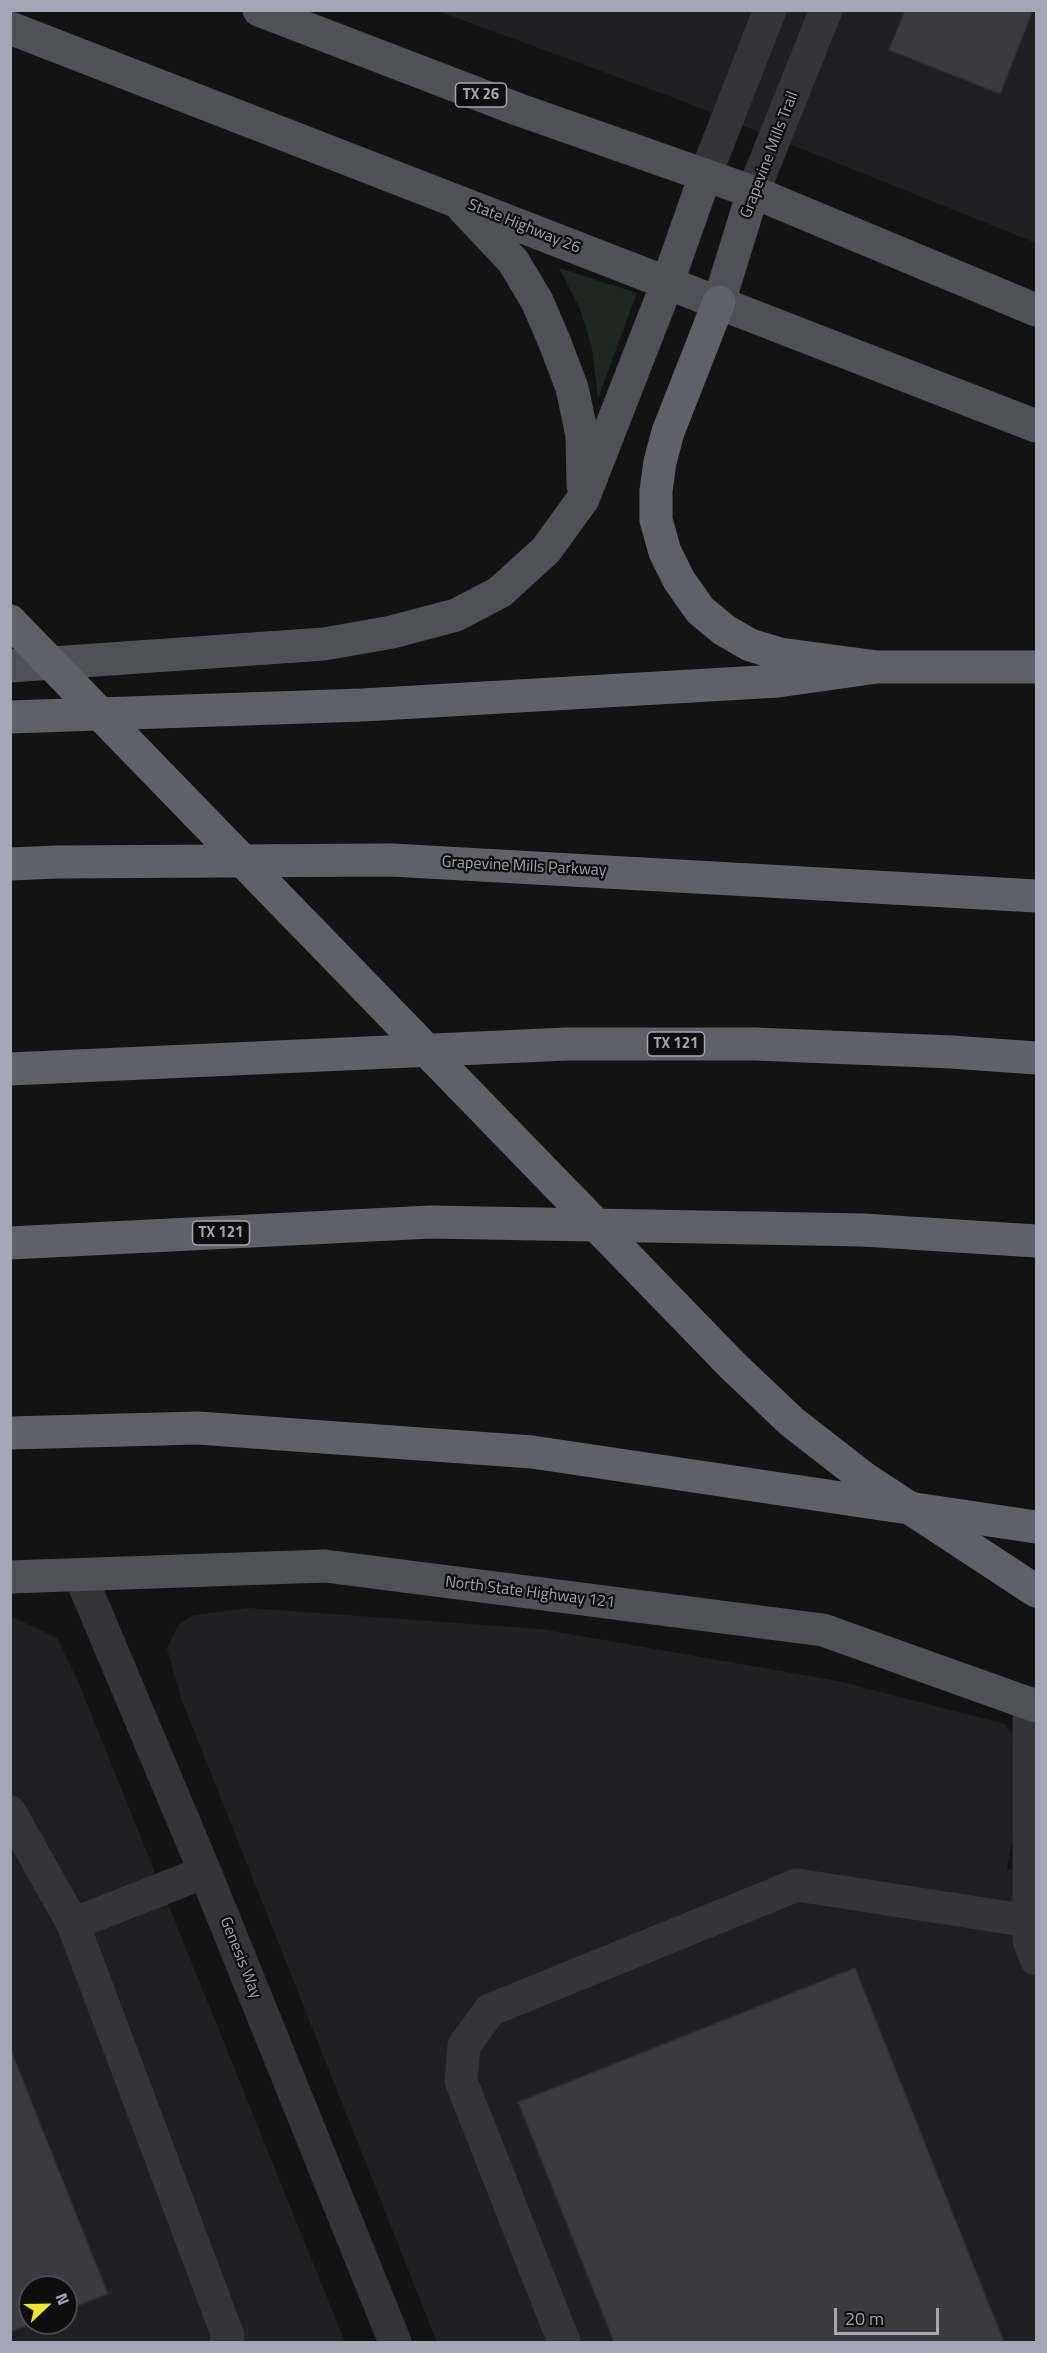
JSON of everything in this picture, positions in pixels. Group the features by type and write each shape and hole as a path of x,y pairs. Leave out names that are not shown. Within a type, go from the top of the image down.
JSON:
{"highway":[{"path":"719,302 668,432 656,490 656,520 665,552 700,610 724,630 750,645 780,654 876,667 1036,667"},
{"path":"10,621 741,1374 792,1422 864,1478 1036,1591"},
{"path":"10,717 375,705 778,681 876,667"},
{"name":"Grapevine Mills Parkway","path":"10,864 392,860 1036,896"},
{"name":"TX 121","path":"10,1069 567,1044 755,1044 952,1052 1036,1058"},
{"name":"TX 121","path":"10,1243 49,1239 431,1222 863,1230 1036,1241"},
{"path":"15,1433 198,1428 532,1452 1036,1527"}],"main road":[{"name":"TX 26","path":"268,12 517,109 753,192 1036,310"},
{"name":"State Highway 26","path":"10,28 1036,426"},
{"path":"10,666 324,644 392,632 456,615 500,592 546,550 583,499 667,284 705,176"},
{"name":"Grapevine Mills Trail","path":"719,302 753,192"},
{"path":"455,200 513,261 537,302 555,343 572,388 582,435 583,499"},
{"name":"North State Highway 121","path":"10,1577 325,1566 823,1630 1033,1704"}],"street":[{"path":"705,176 770,10"},
{"name":"Grapevine Mills Trail","path":"753,192 826,10"},
{"name":"Genesis Way","path":"80,1575 205,1872 395,2343"},
{"path":"1033,1704 1029,1940 1036,1959"},
{"path":"10,1812 73,1923 228,2336 226,2343"},
{"path":"73,1923 205,1872"},
{"path":"564,2343 461,2080 464,2046 490,2010 797,1885 1029,1922"}],"shaded area":[{"path":"438,11 1036,11 1036,243 669,96"},
{"path":"559,268 637,293 598,398 592,348 580,309"},
{"path":"249,1608 541,1629 838,1681 1005,1724 1026,1764 1007,1869 1036,1874 1036,2342 437,2342 181,1698 167,1649 178,1625 193,1615"},
{"path":"10,1618 15,1618 57,1638 77,1679 345,2342 11,2342"}],"building":[{"path":"905,10 1033,10 1000,94 889,50"},
{"path":"855,1968 1004,2342 614,2342 518,2102"},
{"path":"10,2048 108,2294 78,2305 78,2275 18,2275 18,2329 10,2332"}]}
